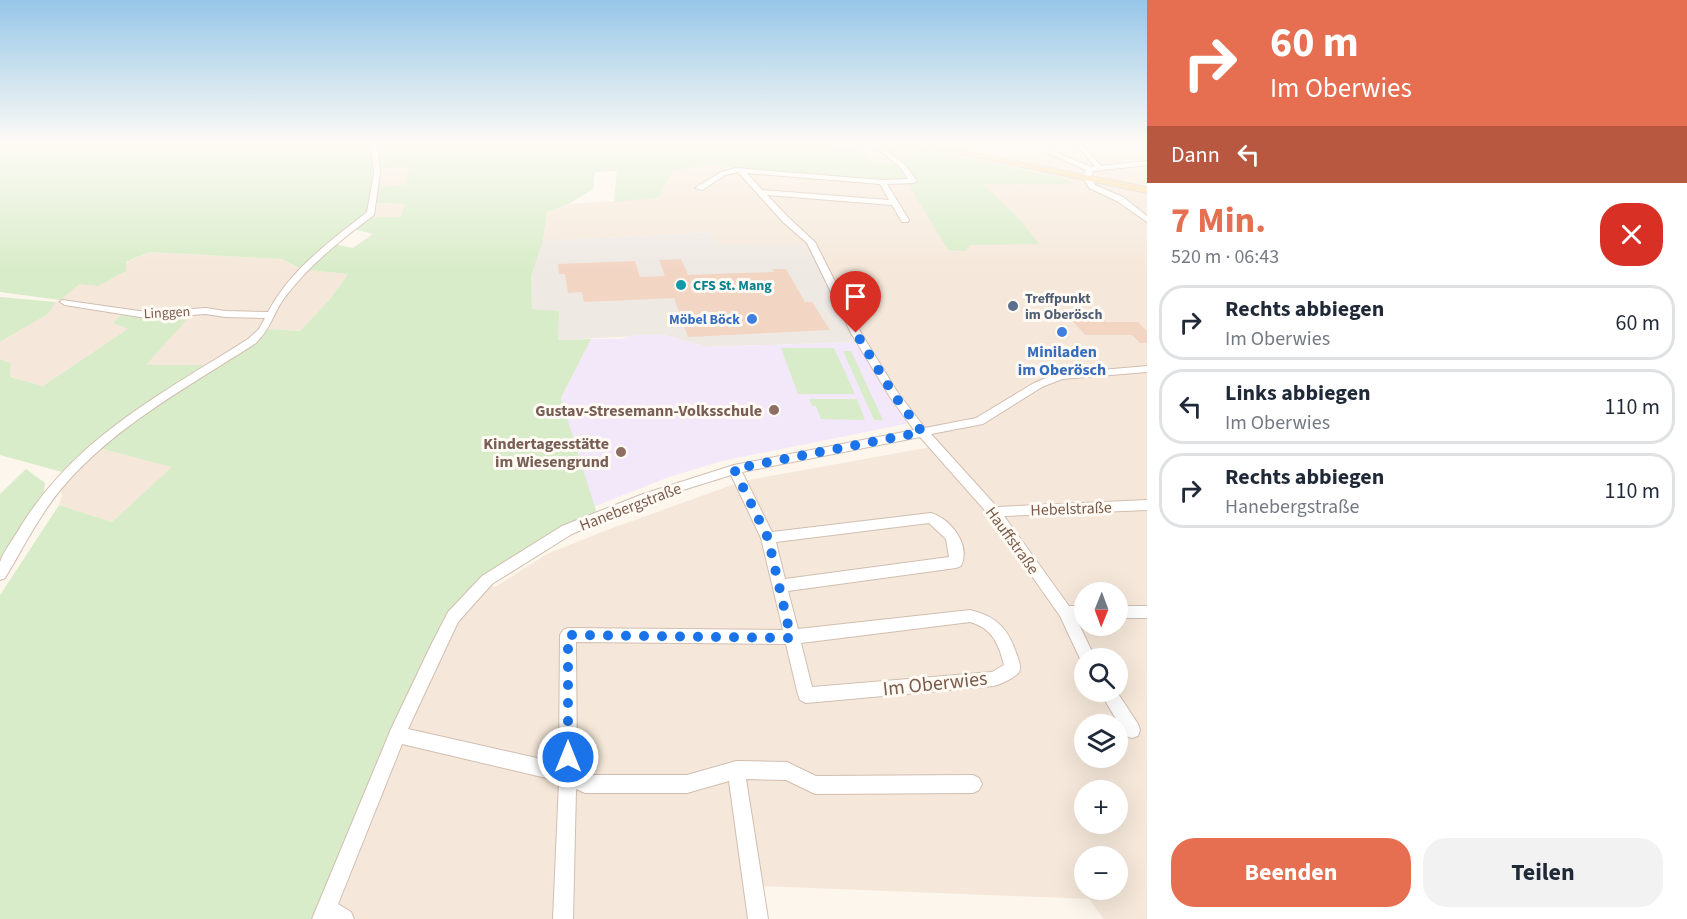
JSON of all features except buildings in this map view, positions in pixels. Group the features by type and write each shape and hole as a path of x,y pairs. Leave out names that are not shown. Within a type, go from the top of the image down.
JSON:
{"main road":[{"path":"1130,185 1147,190"}],"street":[{"path":"0,574 55,488 66,475 94,448 153,401 252,341 263,330 280,297 327,247 374,209 374,185"},
{"path":"699,188 704,185"},
{"name":"Hauffstraße","path":"754,185 786,220 811,242 870,359 922,432 994,512 1065,612 1082,648"},
{"path":"884,185 904,220"},
{"path":"1092,185 1120,199 1147,220"},
{"path":"760,192 894,203"},
{"name":"Linggen","path":"65,302 146,315 212,311 225,314 270,315"},
{"name":"Hanebergstraße","path":"324,914 397,735 453,617 487,580 567,530 647,497 734,469 979,422 1038,385 1060,376 1147,369"},
{"name":"Im Oberwies","path":"568,774 568,635 791,638 969,616 986,619 993,624 1009,653 1013,668 994,679 806,695 791,638 768,538 734,469"},
{"name":"Hebelstraße","path":"994,512 1147,505"},
{"path":"768,538 931,518 946,526 958,549 956,562 779,586"},
{"path":"1065,612 1074,612"},
{"path":"1128,612 1147,612"},
{"path":"1114,702 1132,730"},
{"path":"397,735 568,774 585,784 687,784 736,770 787,771 815,785 973,784"},
{"path":"736,770 758,919"},
{"path":"563,919 568,774"},
{"path":"324,914 344,919"}],"shaded area":[{"path":"665,185 909,185 970,245 1016,215 982,185 1113,185 1147,192 1147,919 1104,919 1090,900 1128,900 1128,846 1074,846 1074,898 760,886 765,919 332,919 415,709 460,619 490,585 495,587 547,554 743,481 931,447 858,333 716,244 712,232 543,241 547,212 569,204 657,198"},
{"path":"377,203 406,204 401,217 369,217"},
{"path":"712,232 716,244 809,245 857,342 707,347 664,335 557,340 532,310 531,277 543,241"},
{"path":"149,252 282,259 301,269 348,274 330,299 300,331 266,329 209,365 146,365 189,316 143,318 121,315 113,323 129,329 43,386 10,377 11,363 0,359 0,342 48,314 56,302 80,284"},
{"name":"Gustav-Stresemann-Volksschule","path":"634,335 664,335 707,347 857,342 871,367 910,423 722,461 669,477 593,507 561,398 591,339 621,339"},
{"path":"98,448 173,467 112,522 59,505 62,495 59,486"}],"green space":[{"path":"0,185 372,185 371,209 301,269 282,259 149,252 126,262 126,271 98,286 80,284 60,300 0,292"},
{"path":"593,185 593,189 569,204 547,212 543,241 531,277 532,309 559,311 558,340 591,339 561,398 597,514 539,540 481,577 448,615 314,919 0,919 0,595 59,505 112,522 172,467 98,448 126,424 266,329 300,331 330,299 348,274 307,270 333,244 353,248 373,234 352,229 369,217 401,217 405,204 377,203 375,186"},
{"path":"616,185 665,185 658,198 614,202"},
{"path":"909,185 983,185 1016,215 1039,244 970,245 966,251 948,250"},
{"path":"0,297 56,302 48,314 0,342"},
{"path":"121,315 143,318 190,316 146,365 209,365 120,422 62,472 0,455 0,359 11,363 10,377 43,386 128,329 113,323"},
{"path":"781,348 834,348 855,394 798,394"},
{"path":"843,351 851,351 883,420 874,420"},
{"path":"809,399 857,399 865,420 821,419 816,406 812,406"},
{"path":"26,469 45,483 43,500 0,565 0,494"}],"place":[{"name":"CFS St. Mang","path":"681,285"},
{"name":"Treffpunkt im Oberösch","path":"1013,306"},
{"name":"Möbel Böck","path":"752,319"},
{"name":"Miniladen im Oberösch","path":"1062,332"},
{"name":"Gustav-Stresemann-Volksschule","path":"774,410"},
{"name":"Kindertagesstätte im Wiesengrund","path":"621,452"}],"route":[{"path":"568,757 568,635 791,638 768,538 734,469 922,432 894,395 856,333"}]}
